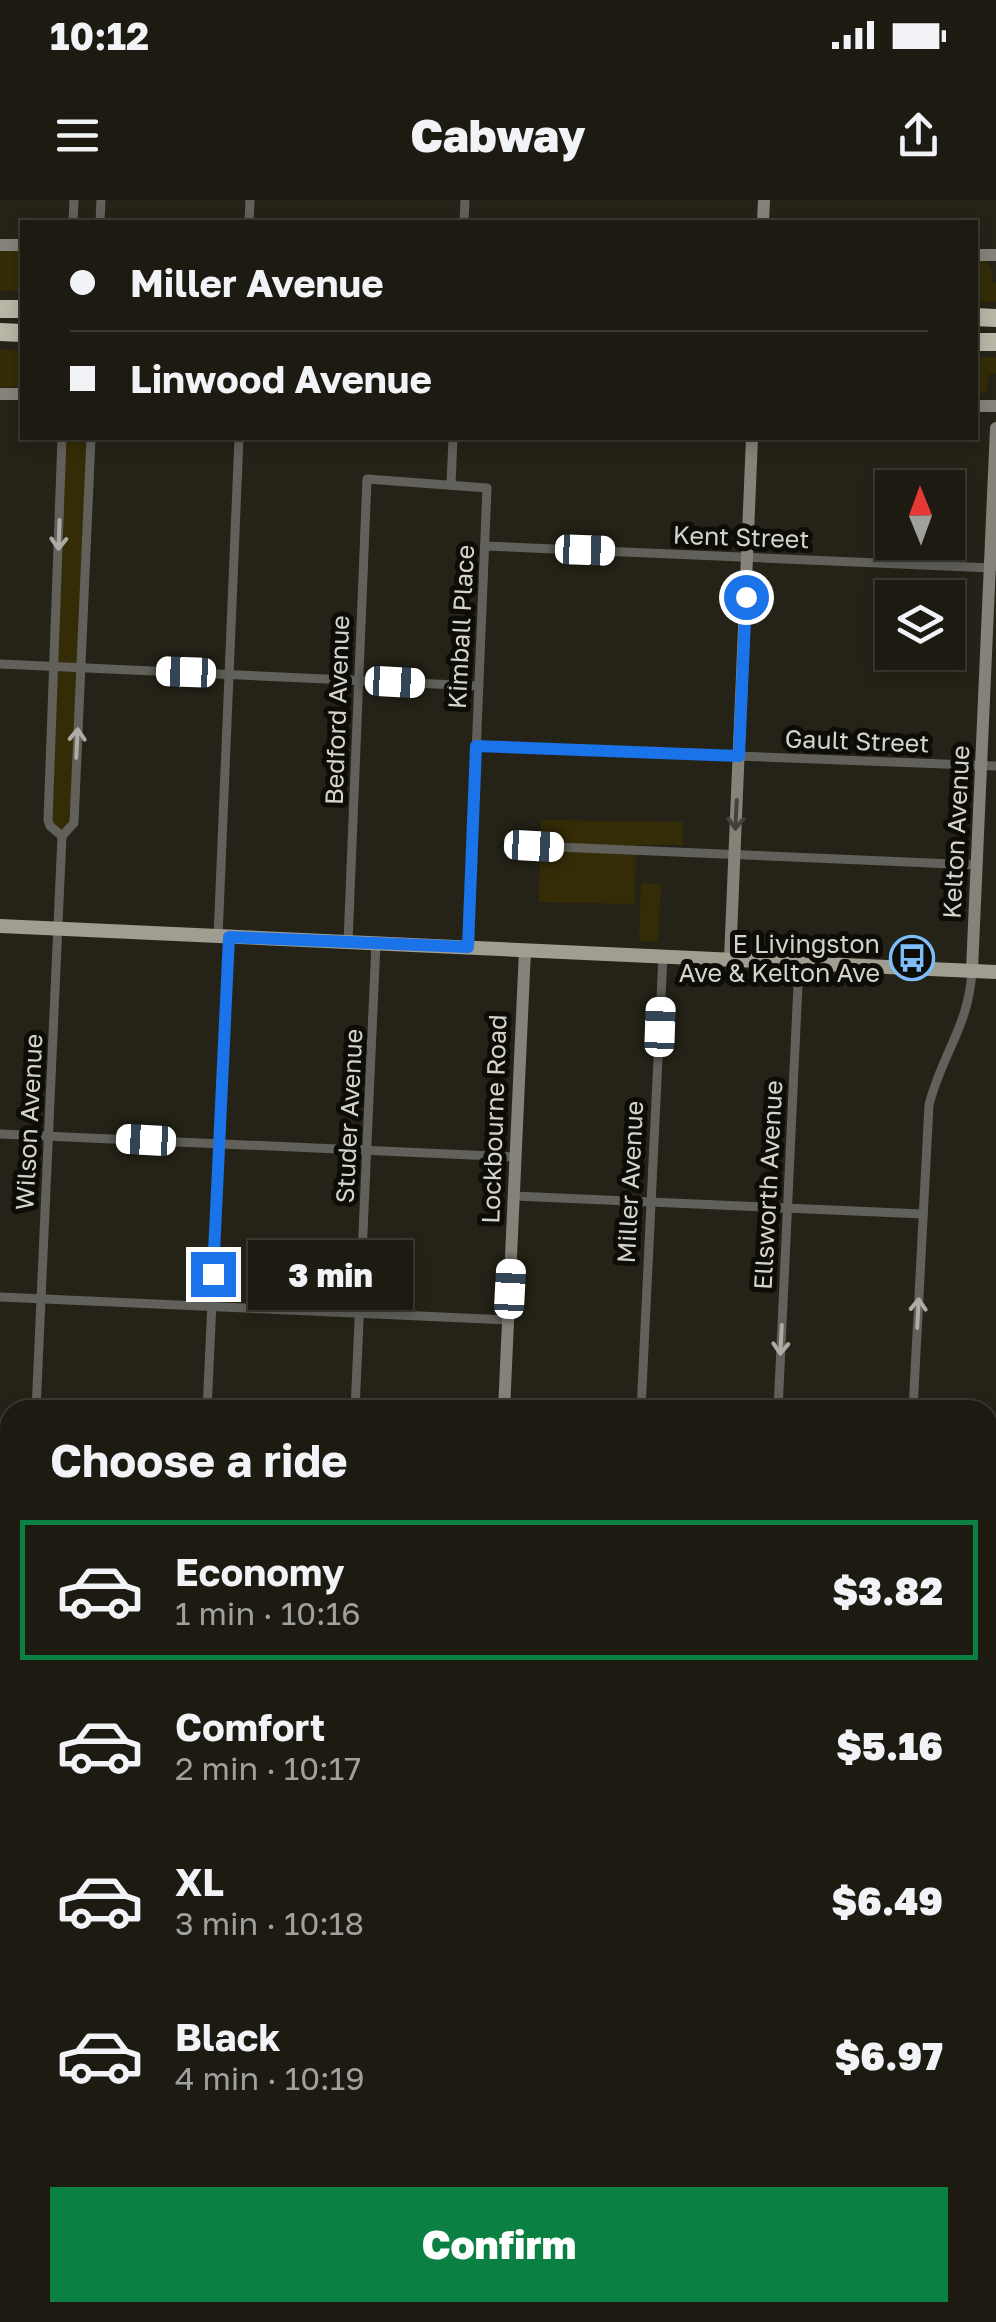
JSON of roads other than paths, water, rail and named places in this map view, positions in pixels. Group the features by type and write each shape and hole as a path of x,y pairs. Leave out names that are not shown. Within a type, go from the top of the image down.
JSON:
{"main road":[{"name":"Kelton Avenue","path":"972,970 977,865 989,766 996,428"},
{"path":"730,959 752,440"},
{"path":"0,926 996,972"},
{"name":"Lockbourne Road","path":"504,1400 525,950"}],"street":[{"name":"Wilson Avenue","path":"62,440 48,820 62,836"},
{"name":"Wilson Avenue","path":"36,1400 62,836 74,823 91,440"},
{"path":"207,1400 219,1144 228,674 239,440"},
{"path":"451,486 454,440"},
{"name":"Bedford Avenue","path":"348,942 368,479 451,486"},
{"name":"Kimball Place","path":"451,486 487,488 468,947"},
{"name":"Kent Street","path":"485,546 993,568"},
{"path":"0,664 479,686"},
{"name":"Gault Street","path":"476,746 989,766"},
{"path":"534,846 977,865"},
{"name":"Studer Avenue","path":"356,1400 376,943"},
{"name":"Miller Avenue","path":"641,1400 663,956"},
{"name":"Ellsworth Avenue","path":"778,1400 799,962"},
{"name":"Kelton Avenue","path":"914,1400 929,1104 936,1076 965,1018 972,970"},
{"path":"0,1134 516,1157"},
{"path":"514,1196 923,1214"},
{"path":"0,1297 508,1320"},
{"path":"0,2232 0,2258"}],"place":[{"name":"E Livingston Ave & Kelton Ave","path":"912,958"}]}
